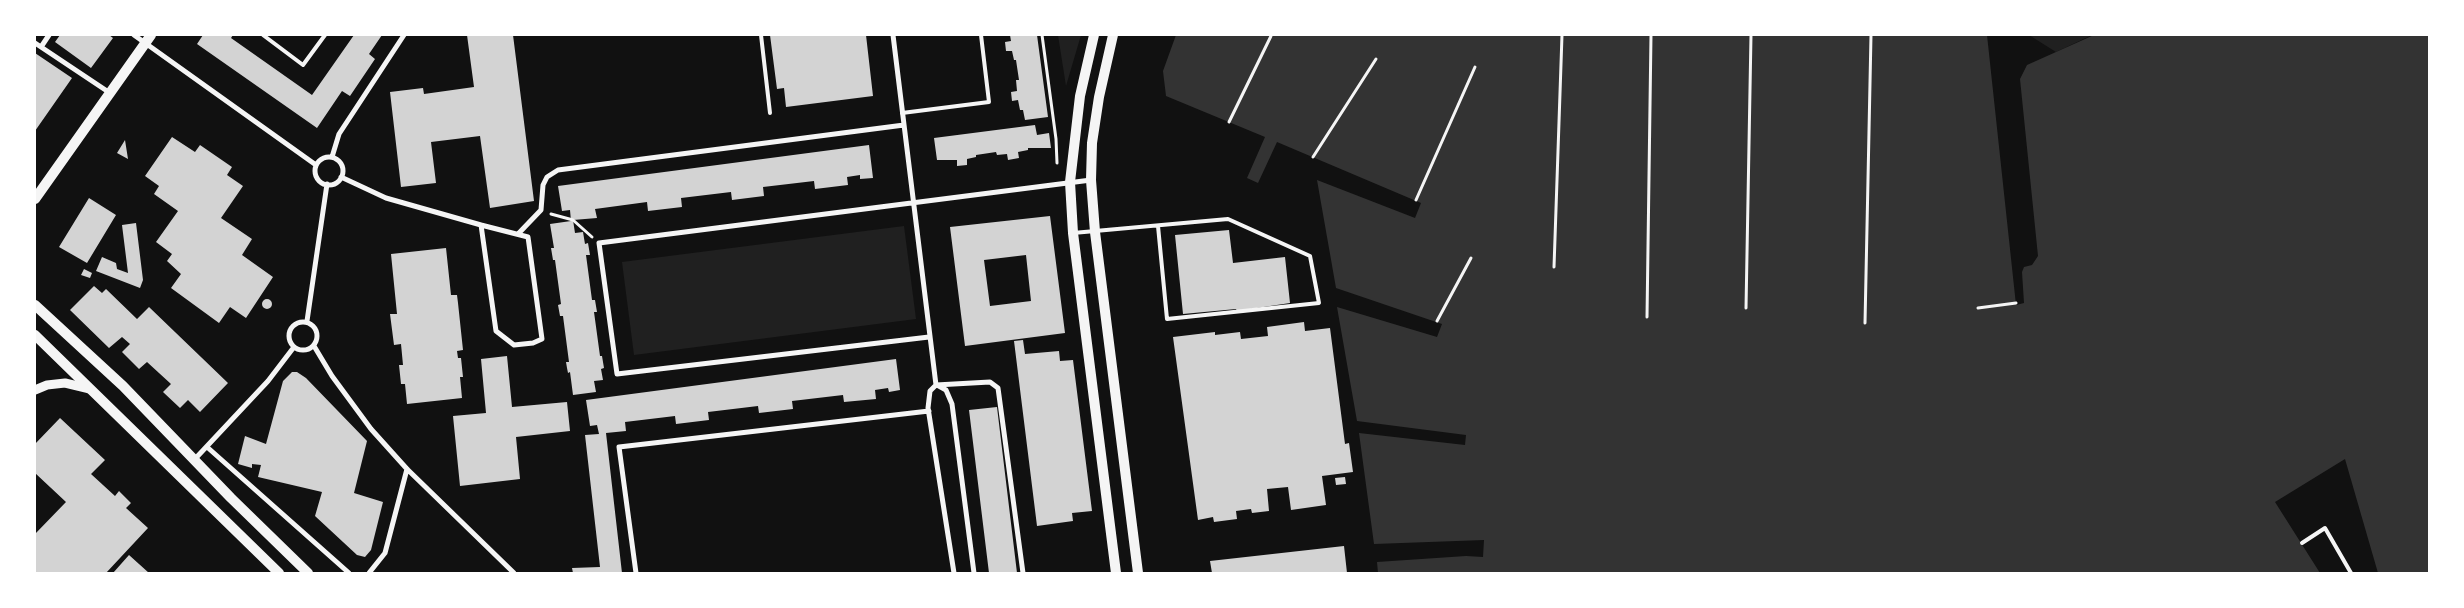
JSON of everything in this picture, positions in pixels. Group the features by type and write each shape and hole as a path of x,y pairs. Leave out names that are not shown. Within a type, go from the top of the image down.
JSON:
{"main road":[{"path":"1094,35 1080,96 1070,182 1073,234 1116,573"},
{"path":"1113,35 1096,115 1092,143 1091,180 1095,232 1138,573"},
{"path":"35,199 149,39"},
{"path":"35,305 123,386 193,460 308,573"},
{"path":"35,334 279,573"}],"street":[{"path":"41,47 49,35"},
{"path":"134,35 149,39 316,165"},
{"path":"332,157 340,134 404,35"},
{"path":"893,35 936,385"},
{"path":"35,43 110,93"},
{"path":"518,234 540,210 543,185 547,178 558,170 904,125"},
{"path":"332,157 340,164 341,177 335,183 326,184 317,178 316,165 321,159 332,157"},
{"path":"341,177 386,198 481,225 528,236 542,339 514,345 496,331 481,225"},
{"path":"929,337 616,374 599,243 1091,180"},
{"path":"307,321 326,184"},
{"path":"307,321 316,329 318,336 314,346 305,350 294,347 289,340 290,329 298,322 307,321"},
{"path":"314,346 332,376 371,429 407,469 514,573"},
{"path":"193,460 268,381 294,347"},
{"path":"954,573 928,399 930,391 936,385 990,382 998,388 1022,573"},
{"path":"35,390 47,385 65,383 92,389"},
{"path":"936,385 946,390 952,404 974,573"},
{"path":"636,573 619,447 929,411"},
{"path":"207,447 349,573"},
{"path":"369,573 385,553 407,469"}],"lane":[{"path":"263,35 303,65 325,35"},
{"path":"761,35 770,113"},
{"path":"902,112 989,102 980,35"},
{"path":"1073,234 1228,219 1310,256 1319,303 1167,319 1158,226"},
{"path":"2302,543 2325,528 2351,573"}],"path":[{"path":"1042,35 1056,139 1057,184"},
{"path":"1554,268 1562,35"},
{"path":"1647,317 1651,35"},
{"path":"1746,308 1751,35"},
{"path":"1865,323 1871,35"},
{"path":"1229,122 1271,36"},
{"path":"1313,157 1376,59"},
{"path":"1416,200 1475,67"},
{"path":"540,210 574,220 599,243"},
{"path":"1437,321 1471,258"},
{"path":"1978,308 2016,303"}],"shaded area":[{"path":"1058,35 1081,35 1066,86"},
{"path":"1176,35 1987,35 2016,305 2024,303 2022,272 2024,267 2032,265 2038,256 2020,79 2027,65 2094,35 2429,35 2429,573 2378,573 2345,459 2275,502 2320,573 1378,573 1377,562 1466,556 1483,557 1484,540 1374,544 1359,433 1465,445 1466,435 1357,421 1337,307 1437,337 1442,324 1336,288 1317,180 1415,218 1421,203 1277,142 1258,183 1247,178 1265,137 1166,96 1163,71"},
{"path":"2029,35 2092,35 2056,52"},
{"path":"904,226 916,319 634,355 622,262"}],"building":[{"path":"60,35 109,35 113,38 91,68 55,42"},
{"path":"203,35 233,35 231,38 312,95 354,35 382,35 369,54 375,59 350,96 342,91 317,128 197,44"},
{"path":"467,35 513,35 534,201 490,208 480,136 431,142 436,183 401,187 390,92 423,88 424,94 474,87"},
{"path":"770,35 866,35 873,96 786,107 784,88 777,89"},
{"path":"1010,35 1037,35 1048,117 1025,120 1018,100 1012,101 1011,92 1017,91 1016,80 1019,80 1016,60 1014,60 1012,51 1006,51 1005,42 1011,41"},
{"path":"35,53 72,78 35,131"},
{"path":"1035,125 1037,135 1049,133 1051,148 1028,148 1028,150 1018,152 1019,158 1008,160 1007,154 997,155 996,152 976,155 976,157 967,159 967,165 957,166 957,160 937,160 934,138"},
{"path":"172,137 195,152 200,145 232,167 227,175 243,186 221,218 252,239 242,255 273,277 246,318 230,307 219,323 171,288 181,274 167,261 172,254 156,242 178,211 154,194 159,186 145,176"},
{"path":"125,140 128,159 117,153"},
{"path":"869,145 873,178 860,179 860,175 847,177 848,185 815,189 814,181 763,187 764,196 732,200 731,192 681,198 682,207 648,211 647,202 595,209 597,218 573,220 575,233 583,232 585,244 588,243 590,255 586,255 592,300 595,300 597,312 594,312 600,356 602,356 604,368 601,369 603,380 594,381 596,392 573,395 570,372 568,373 566,362 569,362 563,316 560,316 558,305 561,304 555,260 553,260 551,248 554,248 550,224 571,221 570,210 562,211 558,186"},
{"path":"89,198 116,215 87,263 59,247"},
{"path":"1050,216 1065,333 965,346 950,227","holes":["1026,255 1031,301 990,306 984,260"]},
{"path":"136,223 143,280 140,288 96,271 102,257 116,263 117,269 128,273 122,225"},
{"path":"1229,230 1233,263 1285,257 1290,303 1237,311 1236,309 1183,314 1175,235"},
{"path":"446,248 451,295 457,295 458,303 463,350 457,351 458,358 461,358 463,377 460,377 462,398 407,404 405,384 401,384 399,365 403,365 401,344 394,345 390,314 397,314 391,254"},
{"path":"84,269 92,273 90,278 81,275"},
{"path":"94,286 102,293 106,289 137,319 149,307 228,383 200,412 188,400 180,408 163,392 171,384 147,362 139,369 122,352 130,344 122,337 109,348 70,310"},
{"path":"265,299 269,299 272,304 271,308 265,309 262,306 262,302"},
{"path":"1304,322 1305,331 1330,328 1345,444 1349,443 1353,472 1322,476 1326,505 1291,510 1288,487 1267,489 1269,511 1252,513 1251,509 1236,511 1237,519 1214,522 1213,517 1198,520 1173,337 1215,332 1215,335 1240,332 1241,339 1268,336 1267,327"},
{"path":"1023,340 1025,354 1059,351 1060,361 1073,360 1092,511 1072,513 1073,521 1037,526 1014,341"},
{"path":"507,356 512,407 567,402 570,431 516,437 520,479 460,486 453,416 486,413 481,359"},
{"path":"896,359 900,390 889,392 888,388 875,390 876,399 844,402 843,395 792,401 793,409 759,413 758,406 708,412 709,420 676,424 675,416 625,422 626,431 606,433 622,573 573,573 572,568 600,567 585,435 599,434 597,425 590,426 586,400"},
{"path":"292,372 297,372 306,378 367,441 354,493 383,502 371,550 365,557 357,555 315,516 322,492 258,477 261,465 252,464 252,468 238,464 245,436 266,444 283,381"},
{"path":"997,407 1017,573 989,573 969,410"},
{"path":"60,418 105,460 91,474 115,496 119,491 131,503 126,508 148,528 106,573 35,573 35,534 66,502 35,473 35,444"},
{"path":"1345,477 1346,484 1336,485 1335,478"},
{"path":"1344,546 1347,573 1212,573 1210,561"},
{"path":"129,555 149,573 113,573"}]}
